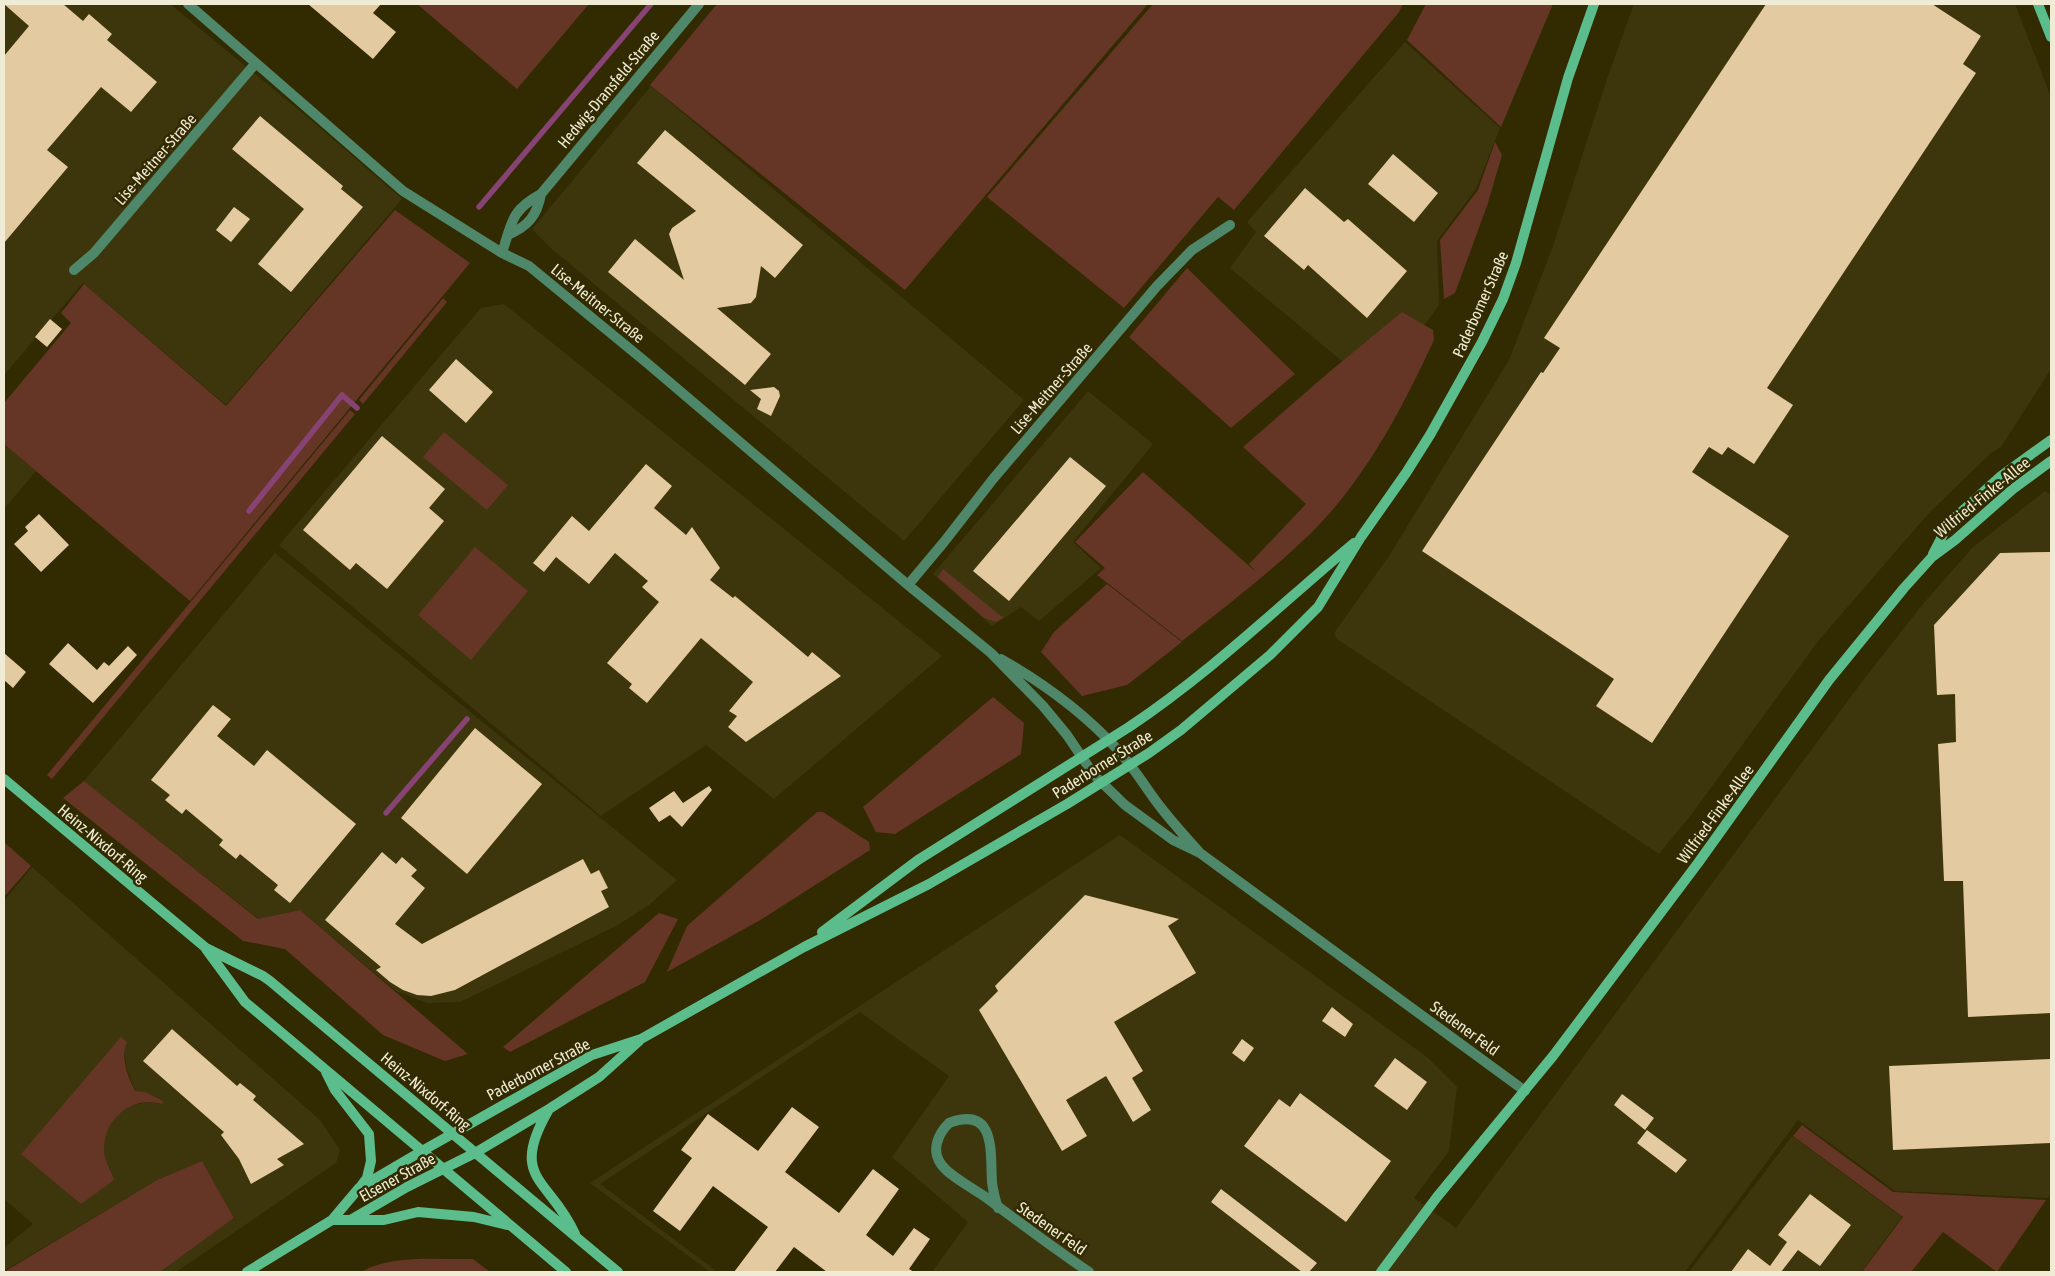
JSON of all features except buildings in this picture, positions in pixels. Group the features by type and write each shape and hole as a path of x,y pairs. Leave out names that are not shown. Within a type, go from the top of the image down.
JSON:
{"street":[{"name":"Lise-Meitner-Straße","path":"188,4 404,191 502,253 529,266 647,363 908,585 991,653 1042,706 1067,735 1082,757"},
{"name":"Hedwig-Dransfeld-Straße","path":"502,253 508,235 522,229 538,210 541,194 698,4"},
{"name":"Paderborner Straße","path":"475,1153 599,1077 642,1039 804,946 929,884 1130,765 1181,730 1270,655 1318,607 1361,537 1430,435 1482,342 1502,299 1528,227 1568,78 1594,4"},
{"path":"2038,4 2051,38"},
{"name":"Lise-Meitner-Straße","path":"74,270 94,253 256,64"},
{"name":"Lise-Meitner-Straße","path":"908,585 993,480 1158,286 1192,250 1230,225"},
{"name":"Wilfried-Finke-Allee","path":"1525,1091 1698,863 1829,680 1932,557 1949,523 2001,476 2051,440"},
{"name":"Wilfried-Finke-Allee","path":"1932,557 1955,540 2013,489 2051,461"},
{"name":"Paderborner Straße","path":"804,946 918,860 1109,740 1162,704 1224,655 1361,537"},
{"name":"Lise-Meitner-Straße","path":"991,653 1036,679 1089,721 1109,740 1130,765"},
{"name":"Stedener Feld","path":"1082,757 1101,783 1125,805 1157,829 1200,853 1525,1091"},
{"name":"Stedener Feld","path":"1130,765 1153,798 1200,853"},
{"name":"Heinz-Nixdorf-Ring","path":"4,779 206,948 263,976 618,1272"},
{"name":"Heinz-Nixdorf-Ring","path":"206,948 245,1002 566,1272"},
{"name":"Paderborner Straße","path":"453,1134 592,1055 642,1039"},
{"path":"325,1069 335,1090 369,1134 372,1153 370,1170 367,1178 359,1188"},
{"path":"1381,1272 1437,1197 1525,1091"},
{"path":"549,1109 534,1139 531,1161 540,1184 568,1216 577,1238"},
{"name":"Stedener Feld","path":"998,1208 994,1195 992,1151 986,1130 976,1122 968,1120 949,1123 937,1141 936,1148 940,1164 998,1208 1089,1272"},
{"name":"Elsener Straße","path":"247,1272 332,1220 359,1188 453,1134"},
{"name":"Elsener Straße","path":"332,1220 352,1219 407,1187 475,1153"},
{"path":"352,1219 384,1220 404,1214 435,1213 474,1216 511,1226"}],"shaded area":[{"path":"4,4 170,4 311,120 402,199 226,405 83,283 4,375"},
{"path":"417,4 589,4 517,89"},
{"path":"717,4 1148,4 905,290 650,85"},
{"path":"1153,4 1403,4 1399,12 1234,210 1218,197 1124,308 987,197"},
{"path":"1426,4 1553,4 1501,127 1407,40"},
{"path":"1634,4 2015,4 2051,97 2051,369 2001,447 1991,453 1929,513 1819,640 1691,815 1659,854 1337,639 1334,633 1389,556 1509,360 1552,249 1607,79"},
{"path":"1405,42 1500,128 1476,189 1437,241 1439,305 1378,391 1230,268 1256,232 1247,222"},
{"path":"651,86 1024,400 904,541 553,250 532,229"},
{"path":"1495,142 1502,155 1487,206 1455,293 1444,299 1440,240 1478,190"},
{"path":"395,210 470,263 190,601 4,444 4,403 71,323 61,313 84,284 226,406"},
{"path":"1187,268 1295,374 1231,428 1129,337"},
{"path":"443,298 447,302 363,404 359,400"},
{"path":"504,304 942,656 774,799 706,745 601,816 279,545 481,308"},
{"path":"1402,312 1433,330 1434,340 1409,392 1381,443 1348,491 1330,513 1310,534 1248,589 1182,641 1097,575 1105,568 1075,542 1143,472 1256,572 1249,564 1306,504 1243,447"},
{"path":"1088,391 1153,444 1073,542 1101,568 1039,621 1021,607 992,626 933,574"},
{"path":"350,410 355,414 52,779 47,775"},
{"path":"444,432 508,485 487,510 423,457"},
{"path":"4,444 36,471 4,509"},
{"path":"2045,491 2051,495 2051,1194 2048,1198 1895,1191 1798,1120 1685,1272 932,1272 968,1222 892,1157 949,1076 860,1012 600,1184 715,1270 714,1272 710,1272 590,1183 1120,835 1427,1057 1457,1087 1449,1151 1414,1198 1456,1228 1864,679 1923,604 1972,548"},
{"path":"475,547 528,591 471,660 418,615"},
{"path":"275,553 677,880 649,905 618,925 460,1002 427,1003 396,991 300,910 259,919 84,781"},
{"path":"943,569 1004,617 996,622 984,618 938,577"},
{"path":"1107,584 1182,642 1127,685 1082,696 1041,652 1054,632"},
{"path":"993,697 1024,723 1021,754 895,834 876,832 863,807"},
{"path":"84,781 258,919 300,910 468,1054 445,1061 383,1035 285,949 243,941 63,798"},
{"path":"817,812 823,812 869,842 870,850 762,919 667,972 687,926"},
{"path":"4,842 31,866 4,897"},
{"path":"32,867 320,1120 340,1150 336,1163 176,1272 160,1272 234,1218 202,1161 157,1180 4,1271 4,1248 33,1224 4,1199 4,901","holes":["124,1048 127,1069 135,1091 145,1092 162,1104 146,1102 131,1106 118,1114 108,1127 104,1142 105,1158 112,1173 21,1154"]},
{"path":"659,913 678,919 645,982 510,1052 503,1047"},
{"path":"121,1037 127,1042 124,1054 128,1073 135,1091 145,1092 163,1101 162,1104 147,1102 137,1104 120,1113 114,1120 109,1128 104,1147 105,1157 114,1179 81,1204 21,1154"},
{"path":"1802,1125 1893,1192 2046,1200 1997,1272 1943,1232 1911,1272 1862,1272 1903,1217 1793,1136"},
{"path":"1792,1136 1902,1217 1861,1272 1689,1272"},
{"path":"202,1161 234,1218 160,1272 4,1272 157,1180"},
{"path":"473,1259 490,1272 361,1272 374,1266 401,1260"}],"waterway":[{"path":"479,207 651,4"},
{"path":"249,511 342,395 357,408"},
{"path":"386,813 467,719"}]}
